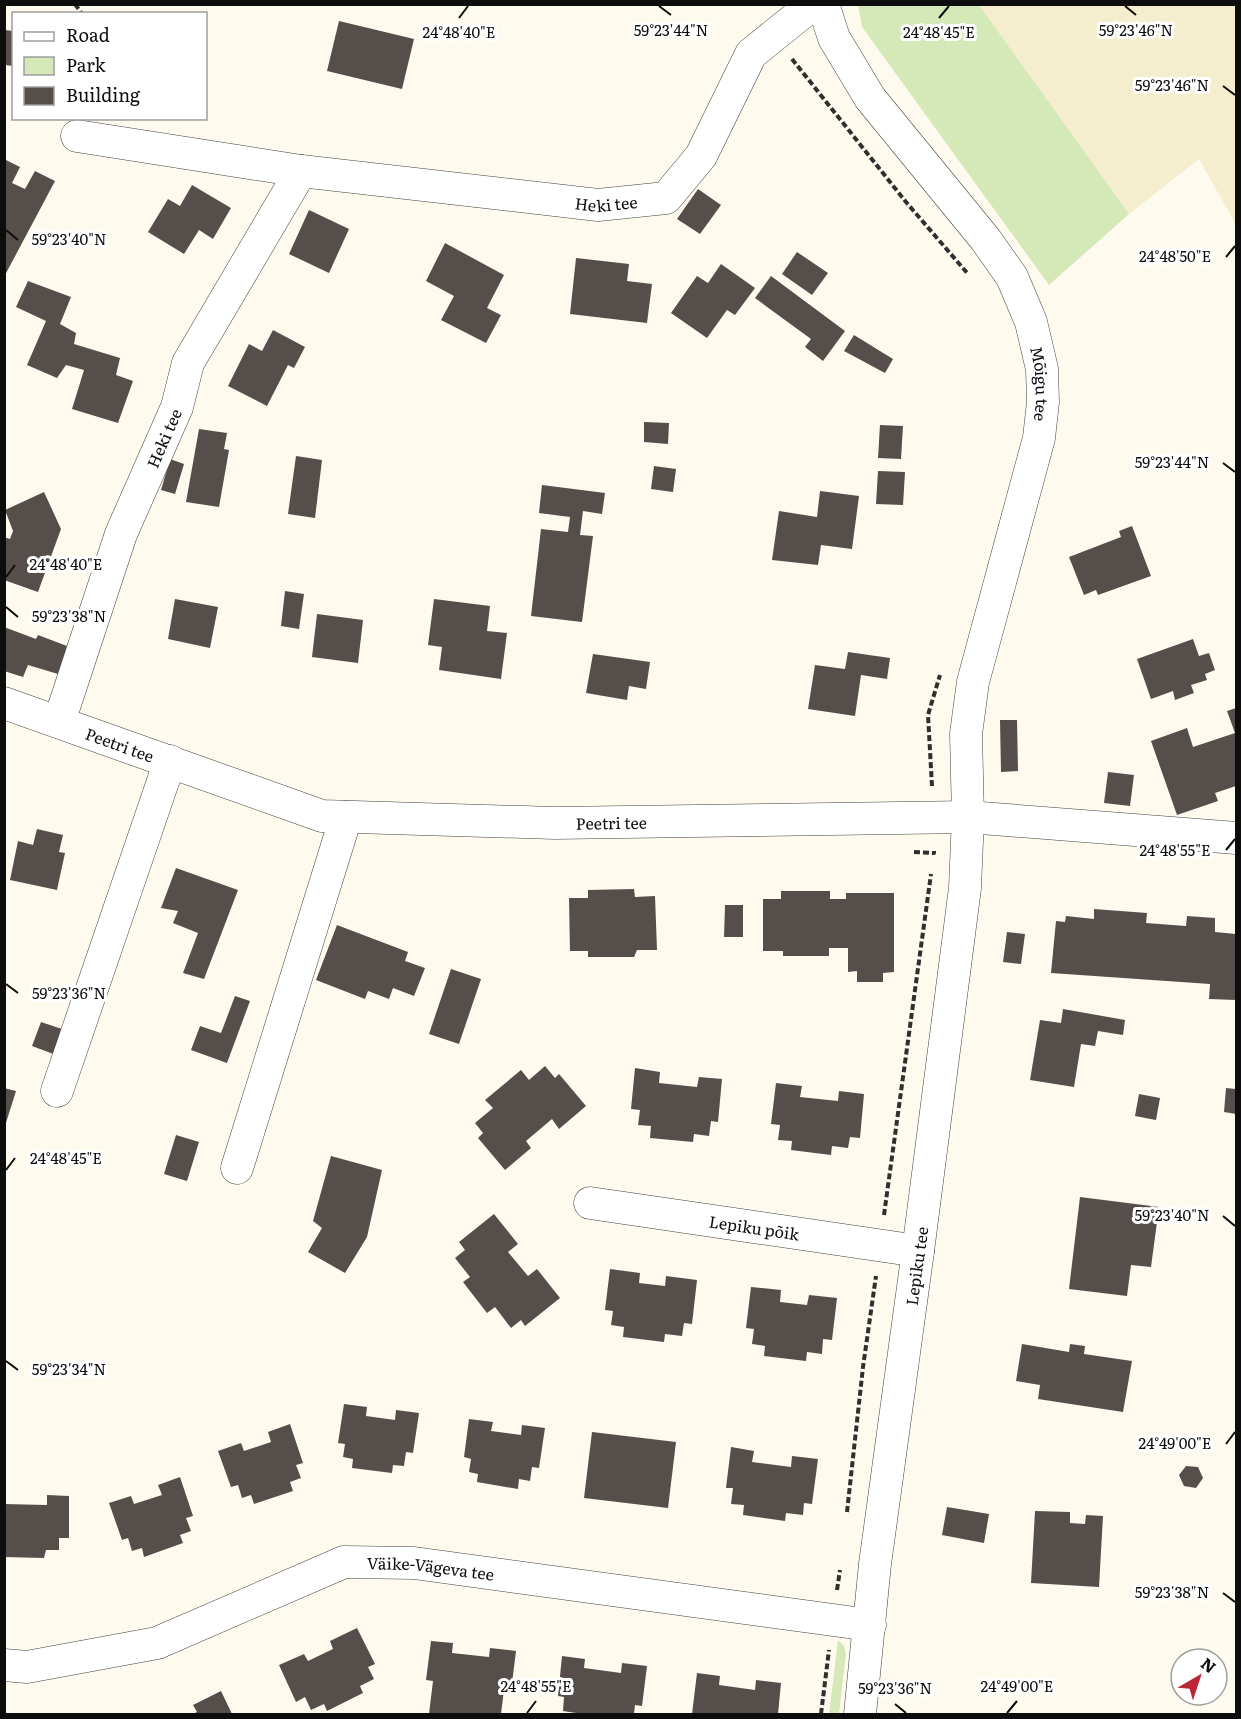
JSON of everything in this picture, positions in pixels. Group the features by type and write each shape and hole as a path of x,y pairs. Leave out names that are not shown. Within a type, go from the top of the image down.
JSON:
{"street":[{"name":"Heki tee","path":"77,136 301,171 598,205 666,198 701,156 751,54 813,4"},
{"name":"Mõigu tee","path":"823,4 834,38 870,98 986,240 1012,277 1031,322 1042,369 1039,438 973,682 966,734 968,818"},
{"name":"Heki tee","path":"59,722 121,534 177,407 188,363 301,171"},
{"name":"Peetri tee","path":"4,703 322,816 555,824 934,817 1236,838"},
{"path":"57,1091 170,761"},
{"path":"237,1168 346,817"},
{"name":"Lepiku tee","path":"860,1714 877,1552 965,888 968,818"},
{"name":"Lepiku põik","path":"590,1203 918,1251"},
{"name":"Väike-Vägeva tee","path":"4,1665 27,1667 157,1643 344,1562 414,1563 870,1625"}],"path":[{"path":"772,35 906,202 974,282"},
{"path":"933,862 934,817 928,715 941,670"},
{"path":"911,852 934,853"},
{"path":"847,1517 863,1368 932,871"}],"shaded area":[{"path":"979,5 1236,5 1236,225 1199,159 1129,214"}],"green space":[{"path":"858,5 979,5 1129,214 1049,285 862,27"},
{"path":"838,1640 844,1646 846,1653 839,1714 829,1714"}],"building":[{"path":"339,21 414,39 402,89 327,71"},
{"path":"4,30 12,31 12,66 4,65"},
{"path":"4,159 20,167 12,183 25,189 35,171 55,181 4,277"},
{"path":"192,185 231,208 213,239 199,230 184,254 148,232 168,199 180,206"},
{"path":"698,189 721,205 700,234 677,219"},
{"path":"309,210 349,229 329,273 289,254"},
{"path":"445,243 504,275 487,308 501,315 486,343 441,320 454,296 426,281"},
{"path":"797,252 828,273 812,295 782,274"},
{"path":"576,258 629,264 627,281 652,284 647,323 570,314"},
{"path":"721,264 755,288 735,315 727,310 707,338 671,313 697,276 708,283"},
{"path":"771,276 845,331 823,361 805,347 811,339 755,298"},
{"path":"28,281 71,297 60,324 76,333 74,344 120,358 116,375 133,381 118,423 72,409 84,370 66,365 57,378 27,365 46,321 16,307"},
{"path":"273,330 305,347 294,368 288,365 267,406 228,386 249,344 262,351"},
{"path":"854,335 893,359 885,373 844,351"},
{"path":"644,422 669,423 668,444 644,442"},
{"path":"880,425 903,426 901,459 878,458"},
{"path":"199,429 227,433 224,449 229,450 219,507 186,502"},
{"path":"296,456 322,460 315,518 288,514"},
{"path":"170,459 184,464 175,494 161,490"},
{"path":"654,466 676,469 673,492 651,489"},
{"path":"878,471 905,472 903,505 876,504"},
{"path":"542,485 605,493 602,514 583,511 580,535 593,536 582,622 531,616 541,529 568,532 570,517 539,513"},
{"path":"820,491 859,496 852,549 821,545 818,565 772,560 779,511 817,517"},
{"path":"44,492 61,529 38,592 4,580 4,537 10,539 13,531 5,510"},
{"path":"1132,526 1151,576 1098,595 1096,590 1084,595 1069,557 1121,537 1119,531"},
{"path":"285,591 304,594 299,629 281,626"},
{"path":"175,599 218,607 210,648 168,639"},
{"path":"434,599 490,606 487,631 507,633 501,679 439,670 442,647 428,645"},
{"path":"317,614 363,620 358,663 312,657"},
{"path":"4,627 36,639 38,635 67,646 58,674 28,665 23,677 4,671"},
{"path":"1193,639 1199,656 1209,653 1215,670 1205,674 1207,680 1191,685 1194,693 1175,700 1173,691 1151,699 1137,659"},
{"path":"848,652 890,658 887,679 861,675 855,716 808,709 815,665 845,669"},
{"path":"593,654 650,662 646,689 629,686 627,700 586,693"},
{"path":"1236,708 1236,786 1215,793 1218,801 1177,815 1151,741 1187,728 1193,747 1235,733 1227,711"},
{"path":"1000,720 1017,720 1018,771 1001,772"},
{"path":"1108,772 1134,775 1130,806 1104,803"},
{"path":"37,829 63,835 59,852 65,853 57,890 10,880 18,841 33,845"},
{"path":"176,868 238,890 204,979 183,973 198,933 173,923 178,911 161,908"},
{"path":"634,889 635,897 655,896 657,950 637,950 634,957 588,957 588,951 570,951 569,898 588,898 588,890"},
{"path":"781,891 830,891 830,899 846,899 846,893 894,893 894,972 883,973 883,982 857,982 857,971 848,972 848,948 829,948 829,956 783,956 783,951 763,951 763,899 781,899"},
{"path":"725,905 743,905 743,937 724,937"},
{"path":"1094,909 1147,913 1146,923 1186,926 1187,916 1215,918 1215,932 1236,934 1236,1000 1209,999 1210,984 1051,973 1056,921 1065,922 1066,916 1094,919"},
{"path":"337,925 408,952 405,961 425,968 414,996 393,988 389,999 368,991 365,999 316,980"},
{"path":"1007,932 1025,934 1021,964 1003,962"},
{"path":"451,969 481,979 459,1044 429,1034"},
{"path":"235,996 250,1001 227,1063 191,1050 200,1026 221,1033"},
{"path":"1063,1009 1125,1020 1123,1035 1098,1031 1095,1046 1081,1044 1074,1087 1030,1080 1040,1020 1061,1023"},
{"path":"41,1022 65,1030 56,1055 32,1046"},
{"path":"545,1066 555,1078 559,1074 586,1106 559,1129 552,1119 526,1141 531,1148 505,1170 478,1138 483,1133 475,1123 493,1108 485,1100 521,1070 529,1080"},
{"path":"635,1068 660,1072 659,1083 697,1087 699,1077 722,1079 718,1122 711,1121 709,1136 694,1134 693,1142 650,1138 651,1126 638,1125 640,1110 631,1109"},
{"path":"776,1083 802,1086 800,1097 838,1101 839,1091 864,1094 860,1138 850,1137 848,1148 832,1146 831,1155 791,1150 792,1141 778,1140 780,1125 771,1124"},
{"path":"4,1088 16,1091 5,1126 4,1126"},
{"path":"1226,1088 1236,1089 1236,1114 1224,1112"},
{"path":"1139,1094 1160,1098 1156,1120 1135,1116"},
{"path":"176,1135 199,1142 187,1181 164,1174"},
{"path":"331,1156 382,1170 367,1237 345,1273 308,1252 322,1228 313,1221"},
{"path":"1080,1197 1159,1207 1151,1267 1131,1265 1127,1296 1069,1289"},
{"path":"494,1214 518,1244 508,1252 528,1276 537,1269 560,1298 525,1326 521,1320 511,1328 495,1307 487,1313 463,1282 470,1277 455,1258 465,1250 459,1242"},
{"path":"610,1269 640,1273 639,1283 665,1286 666,1276 697,1280 692,1324 684,1323 682,1336 665,1334 664,1342 623,1337 624,1327 611,1325 613,1311 605,1310"},
{"path":"751,1287 781,1290 780,1302 807,1305 809,1295 837,1298 832,1340 823,1339 822,1354 807,1352 806,1361 764,1356 765,1346 752,1344 754,1329 746,1328"},
{"path":"1022,1344 1069,1352 1070,1344 1085,1346 1084,1354 1132,1361 1123,1412 1038,1399 1040,1385 1016,1381"},
{"path":"344,1404 367,1407 366,1416 395,1420 396,1410 419,1413 413,1453 406,1452 404,1466 393,1465 392,1473 352,1468 353,1459 343,1457 345,1444 338,1443"},
{"path":"469,1419 493,1422 491,1431 521,1435 522,1425 545,1428 539,1468 532,1467 530,1481 519,1479 518,1489 477,1482 478,1474 469,1472 471,1459 464,1457"},
{"path":"290,1424 303,1463 296,1465 301,1478 290,1482 293,1491 254,1504 251,1495 242,1498 238,1485 231,1487 218,1451 241,1443 244,1451 271,1442 268,1432"},
{"path":"592,1432 676,1442 668,1508 584,1498"},
{"path":"731,1447 754,1451 752,1462 791,1467 792,1456 818,1459 812,1504 804,1503 803,1515 786,1513 785,1521 743,1515 744,1505 731,1504 733,1488 726,1488"},
{"path":"1186,1466 1198,1467 1203,1478 1196,1488 1184,1486 1179,1475"},
{"path":"180,1477 193,1516 186,1518 191,1531 180,1535 183,1543 144,1557 142,1548 132,1551 128,1538 122,1540 109,1503 131,1496 134,1504 162,1495 158,1485"},
{"path":"47,1495 69,1496 69,1538 59,1538 59,1550 46,1550 44,1558 4,1557 4,1504 47,1505"},
{"path":"947,1507 989,1514 984,1543 942,1535"},
{"path":"1035,1511 1070,1512 1070,1523 1085,1524 1086,1515 1103,1516 1099,1587 1031,1583"},
{"path":"357,1628 375,1664 368,1667 374,1679 360,1686 363,1693 327,1711 324,1704 311,1710 305,1697 296,1702 279,1665 304,1654 308,1661 333,1649 330,1641"},
{"path":"431,1641 453,1643 452,1653 489,1657 490,1648 516,1651 511,1691 504,1690 501,1714 429,1714 433,1681 426,1680"},
{"path":"562,1656 585,1659 584,1668 621,1673 622,1663 647,1666 642,1706 635,1705 634,1714 575,1714 563,1711 564,1697 558,1696"},
{"path":"697,1673 720,1676 719,1685 755,1690 756,1680 781,1683 778,1714 692,1714"},
{"path":"221,1691 232,1714 193,1714 197,1712 193,1705"}]}
